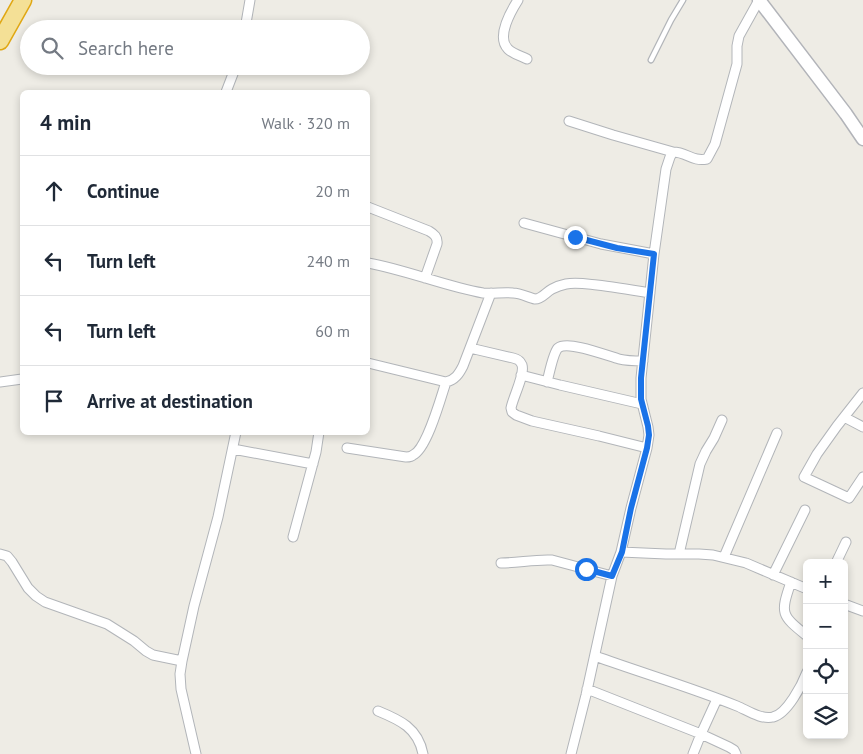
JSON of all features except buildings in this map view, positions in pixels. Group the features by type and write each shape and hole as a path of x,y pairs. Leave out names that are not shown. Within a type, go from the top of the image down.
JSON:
{"highway":[{"path":"0,41 23,0"}],"main road":[{"path":"759,0 863,139"}],"street":[{"path":"247,20 250,0"},
{"path":"518,0 506,23 504,39 508,49 527,59"},
{"path":"569,121 673,152 680,152 695,160 707,159 715,144 737,64 739,36 759,0"},
{"path":"227,90 233,75"},
{"path":"571,754 612,576 622,552 631,508 647,448 649,435 642,404 641,378 654,254 666,169 673,152"},
{"path":"370,209 435,235 437,244 425,278"},
{"path":"524,223 601,244 654,254"},
{"path":"370,263 463,288 491,293 520,293 536,299 551,289 573,283 650,293"},
{"path":"370,363 446,382 451,381 459,373 491,293"},
{"path":"547,382 557,349 564,346 582,348 630,361 643,361"},
{"path":"470,348 518,360 522,363 522,375 511,408 512,412 516,415 532,421 647,448"},
{"path":"522,375 642,404"},
{"path":"0,382 20,379"},
{"path":"346,448 406,457 414,456 427,436 446,382"},
{"path":"863,392 817,454 804,476 849,498 863,477"},
{"path":"844,417 863,427"},
{"path":"679,554 700,464 722,420"},
{"path":"724,557 777,433"},
{"path":"196,754 180,688 180,674 194,606 218,517 235,435"},
{"path":"293,537 319,435"},
{"path":"233,449 313,464"},
{"path":"773,574 805,510"},
{"path":"838,559 846,542"},
{"path":"622,552 699,554 724,557 746,563 803,587"},
{"path":"0,554 8,556 28,588 45,602 107,624 153,655 182,661"},
{"path":"501,563 552,560 612,576"},
{"path":"791,582 784,601 785,615 803,633"},
{"path":"848,605 863,611"},
{"path":"595,656 717,698 765,717 773,717 780,714 788,706 803,680"},
{"path":"587,689 729,746 736,754"},
{"path":"693,754 717,698"},
{"path":"378,711 395,718 414,732 423,754"}],"lane":[{"path":"651,60 683,0"}],"route":[{"path":"575,237 617,248 654,254 641,378 641,399 649,435 647,448 631,508 622,552 612,576 586,569"}]}
